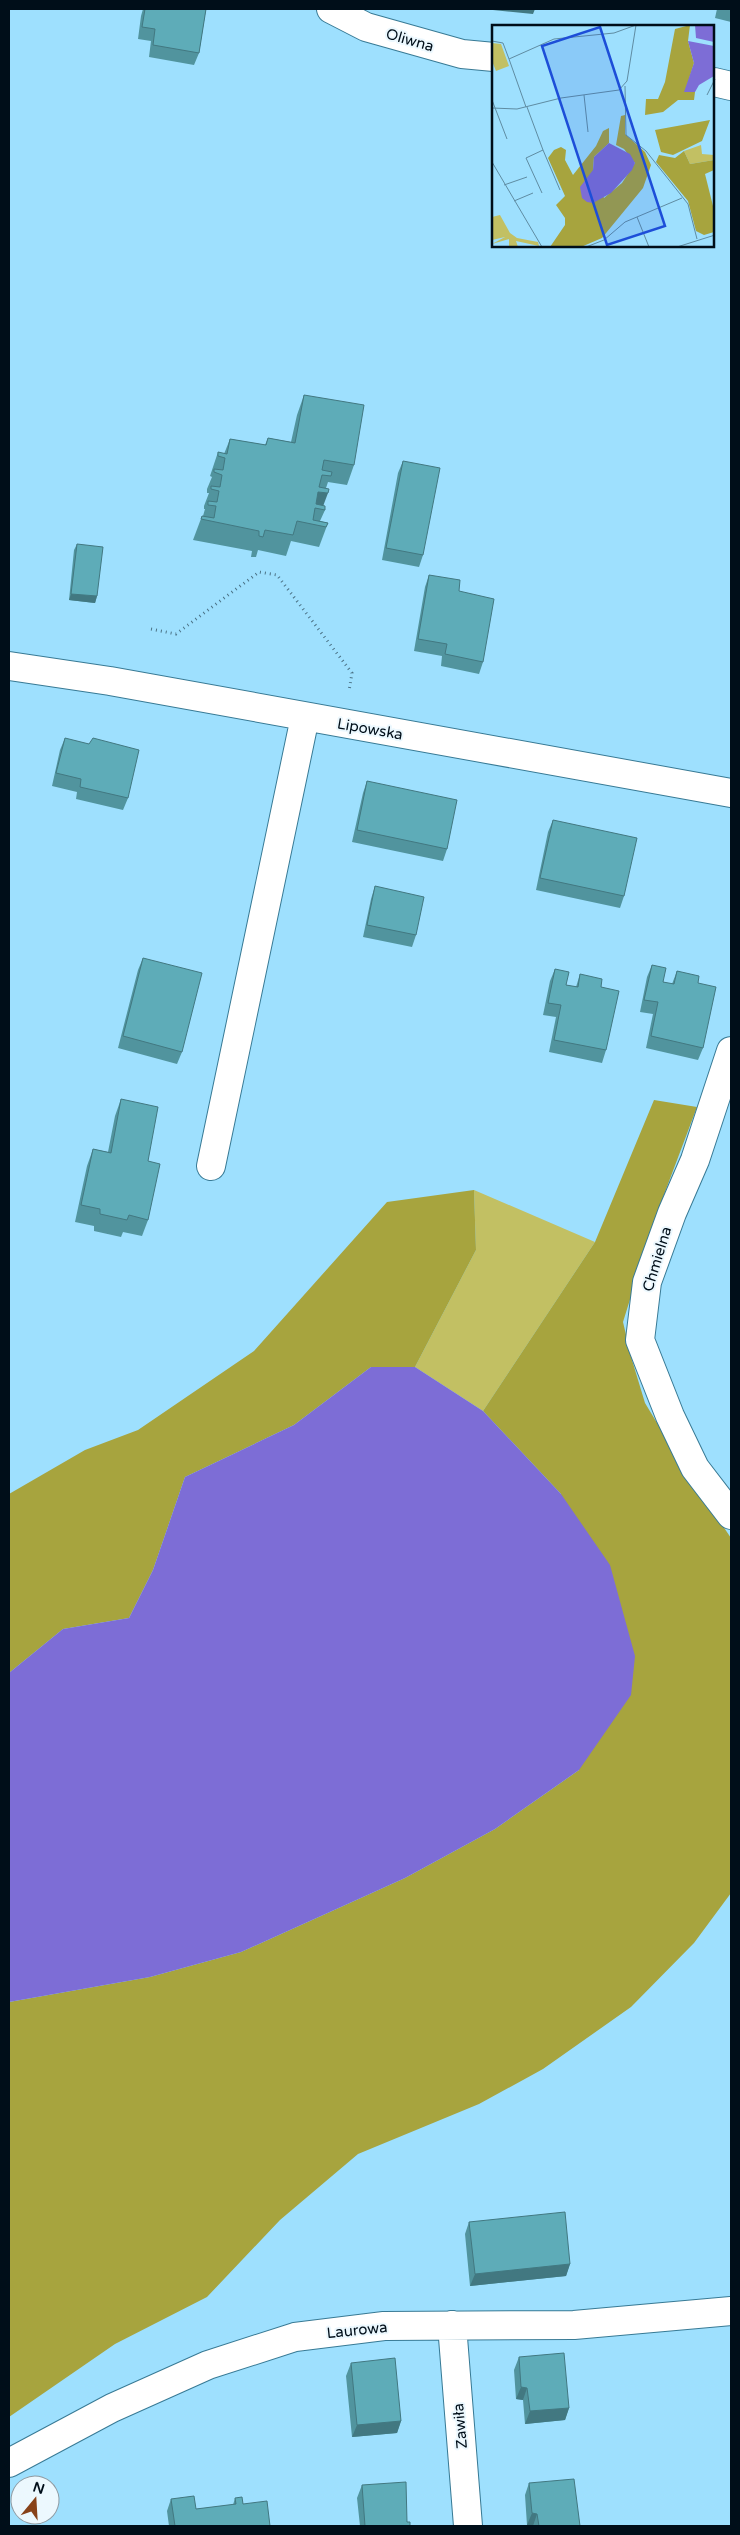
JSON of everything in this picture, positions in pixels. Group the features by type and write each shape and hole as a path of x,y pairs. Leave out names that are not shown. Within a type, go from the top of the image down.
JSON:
{"street":[{"name":"Oliwna","path":"331,9 366,27 462,54 492,58"},
{"path":"715,82 731,86"},
{"name":"Lipowska","path":"9,666 110,681 731,793"},
{"path":"211,1166 305,717"},
{"name":"Chmielna","path":"731,1051 695,1160 672,1213 648,1282 640,1340 670,1416 695,1468 731,1515"},
{"name":"Laurowa","path":"9,2463 112,2408 208,2365 295,2337 384,2326 574,2325 731,2311"},
{"name":"Zawiła","path":"452,2325 468,2526"}],"path":[{"path":"151,629 176,634 259,572 276,575 352,673 342,723"}],"shaded area":[{"path":"654,1100 697,1107 656,1216 623,1322 645,1403 689,1476 731,1538 731,1893 694,1943 631,2007 543,2069 479,2104 358,2154 280,2220 207,2297 115,2344 9,2417 9,2002 150,1977 241,1952 405,1878 495,1829 579,1770 561,1494 483,1411 595,1242"},
{"path":"474,1190 595,1242 483,1411 415,1367 476,1250"},
{"path":"474,1190 476,1250 415,1367 371,1367 294,1425 185,1477 153,1570 129,1618 63,1629 9,1673 9,1494 85,1450 138,1430 254,1351 387,1202"},
{"path":"371,1367 415,1367 483,1411 561,1494 610,1565 635,1656 631,1695 579,1770 495,1829 405,1878 241,1952 150,1977 9,2002 9,1673 63,1629 129,1618 153,1570 185,1477 294,1425"}],"building":[{"path":"145,9 206,9 199,53 153,45 155,29 142,27"},
{"path":"304,395 364,405 354,465 324,460 322,470 332,472 331,476 322,475 319,487 329,489 328,493 318,492 316,504 325,506 325,510 315,508 313,520 328,523 326,527 297,521 293,535 265,530 263,537 259,536 259,531 201,519 202,516 214,518 216,506 208,505 208,501 217,502 219,491 211,489 211,486 220,487 222,475 214,472 214,469 223,470 225,458 218,456 218,452 227,454 230,439 266,445 268,438 295,443"},
{"path":"403,461 440,468 423,555 386,548"},
{"path":"77,544 103,547 97,596 71,594"},
{"path":"429,575 460,580 459,591 494,599 483,662 445,654 447,644 418,639"},
{"path":"65,738 89,744 93,738 139,750 128,798 80,787 81,779 56,773"},
{"path":"367,781 457,800 447,849 357,830"},
{"path":"553,820 637,838 624,896 540,878"},
{"path":"375,886 424,897 416,935 367,925"},
{"path":"143,958 202,973 182,1052 123,1036"},
{"path":"652,965 666,968 663,982 674,984 677,971 699,976 698,983 716,987 703,1048 651,1036 658,1002 644,1000"},
{"path":"555,969 569,972 566,985 578,987 580,974 602,979 601,987 619,991 606,1050 554,1040 561,1005 548,1003"},
{"path":"121,1099 158,1107 148,1161 160,1164 148,1220 129,1215 127,1220 100,1214 100,1209 81,1205 93,1149 111,1153"},
{"path":"565,2212 570,2264 475,2274 469,2222"},
{"path":"564,2353 569,2408 530,2411 527,2388 521,2387 519,2357"},
{"path":"395,2358 401,2421 357,2425 351,2363"},
{"path":"574,2479 580,2526 539,2526 537,2514 532,2513 529,2483"},
{"path":"406,2482 407,2522 410,2522 410,2526 365,2526 362,2485"},
{"path":"194,2496 196,2509 236,2504 235,2498 242,2497 243,2504 267,2501 270,2526 175,2526 171,2499"}]}
